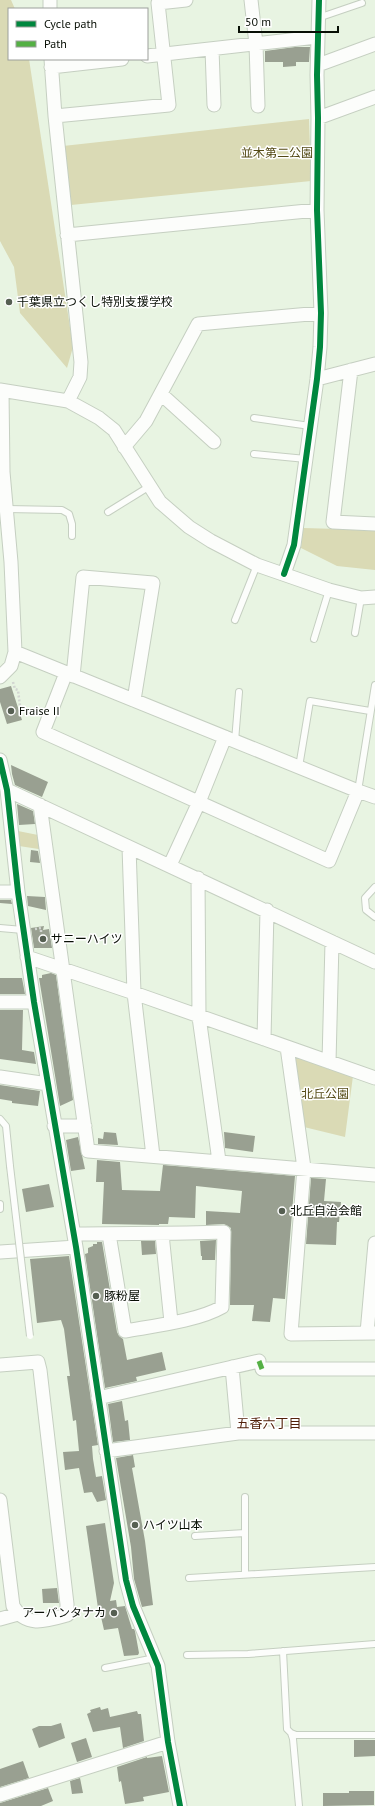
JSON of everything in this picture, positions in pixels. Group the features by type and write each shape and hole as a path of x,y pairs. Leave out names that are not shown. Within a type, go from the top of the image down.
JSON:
{"street":[{"path":"55,116 169,105 158,3 186,0"},
{"path":"251,0 256,44 258,106"},
{"path":"284,574 294,546 317,379 321,312 317,210 318,118 316,75 318,65 317,37 319,0"},
{"path":"148,56 317,37"},
{"path":"318,65 375,44"},
{"path":"212,49 214,105"},
{"path":"68,401 80,377 81,362 55,116 51,63 98,60"},
{"path":"318,118 375,97"},
{"path":"67,235 317,210"},
{"path":"124,447 146,421 198,324 321,312"},
{"path":"317,379 375,364"},
{"path":"351,370 333,522 375,524"},
{"path":"0,678 12,666 15,652 11,562 3,472 1,390 68,401 99,418 114,430 160,502 188,527 257,565 329,590 361,598 375,597"},
{"path":"161,394 214,442"},
{"path":"134,700 152,584 83,577 69,675 43,732 329,861 358,791"},
{"path":"15,652 375,797"},
{"path":"170,865 230,739"},
{"path":"0,760 7,790 18,892 27,957 54,1126 74,1234 126,1580 133,1606 155,1658 180,1806"},
{"path":"7,790 267,910 375,962"},
{"path":"40,805 64,969 88,1151 375,1174"},
{"path":"129,847 134,993 153,1156"},
{"path":"198,878 199,1017 219,1161"},
{"path":"0,892 18,892"},
{"path":"264,1039 267,910"},
{"path":"329,1062 332,942"},
{"path":"27,957 375,1078"},
{"path":"0,1002 34,1002"},
{"path":"287,1047 304,1168 291,1334 371,1333 375,1243"},
{"path":"0,1077 48,1084"},
{"path":"54,1126 85,1126"},
{"path":"74,1234 224,1232 222,1307 214,1312 125,1331 109,1234"},
{"path":"162,1234 171,1322"},
{"path":"0,1252 76,1247"},
{"path":"0,1365 38,1360 68,1604 67,1615 40,1621 32,1621 18,1614 13,1606 0,1500"},
{"path":"98,1398 232,1367 260,1365 375,1369"},
{"path":"232,1367 238,1433"},
{"path":"106,1451 238,1433 375,1433"},
{"path":"0,1618 18,1614"},
{"path":"0,1795 168,1742"}],"lane":[{"path":"318,18 362,3"},
{"path":"254,418 310,426"},
{"path":"254,454 306,459"},
{"path":"108,512 150,486"},
{"path":"7,509 62,510 69,514 72,524 72,536"},
{"path":"234,620 257,565"},
{"path":"314,639 329,590"},
{"path":"355,633 361,598"},
{"path":"358,791 375,685"},
{"path":"230,739 239,692"},
{"path":"299,767 310,701 370,710"},
{"path":"375,887 365,898 366,910 375,916"},
{"path":"0,928 23,930"},
{"path":"0,1119 6,1126 30,1336"},
{"path":"0,1204 0,1209"},
{"path":"245,1497 245,1574"},
{"path":"195,1536 245,1533"},
{"path":"189,1578 375,1567"},
{"path":"187,1655 248,1654 375,1644"},
{"path":"283,1651 287,1729 296,1735 375,1734"},
{"path":"105,1668 155,1658"},
{"path":"292,1733 299,1806"}],"path":[{"path":"18,690 21,715"},
{"path":"15,698 19,696"}],"green space":[{"path":"0,0 11,0 15,8 8,8 8,60 29,60 73,347 67,368 20,313 14,267 0,241"},
{"name":"並木第二公園","path":"309,119 311,181 71,205 63,146"},
{"path":"303,528 375,530 375,570 337,566 301,548"},
{"path":"18,831 43,836 45,850 19,846"},
{"name":"北丘公園","path":"294,1055 353,1076 345,1137 304,1127"}],"building":[{"path":"295,47 310,47 309,62 296,62 296,66 283,67 283,62 265,62 265,51"},
{"name":"Fraise II","path":"11,686 22,720 7,724 0,702 0,689"},
{"path":"11,765 48,782 42,797 15,785"},
{"path":"17,804 33,811 35,824 19,825"},
{"path":"31,850 38,851 40,863 30,862"},
{"path":"27,896 45,897 46,910 28,906"},
{"path":"0,900 11,900 12,904 0,903"},
{"name":"サニーハイツ","path":"44,926 43,930 49,929 52,948 34,948 31,928"},
{"path":"51,973 56,975 73,1100 60,1106 39,978 42,978 42,975"},
{"path":"0,978 22,978 25,994 0,994"},
{"path":"0,1010 23,1010 22,1050 34,1052 36,1064 0,1059"},
{"path":"0,1085 40,1091 38,1106 12,1103 12,1101 0,1099"},
{"path":"104,1132 116,1133 118,1145 98,1144 98,1138 103,1139"},
{"path":"224,1132 255,1136 253,1152 225,1148"},
{"path":"78,1137 85,1169 71,1171 66,1140"},
{"path":"97,1160 120,1162 122,1190 160,1191 163,1165 295,1176 285,1299 273,1298 270,1322 252,1321 254,1305 230,1305 231,1228 224,1224 206,1225 206,1211 240,1213 242,1191 196,1186 195,1218 169,1217 168,1224 159,1225 102,1224 104,1182 96,1182"},
{"path":"311,1178 326,1179 324,1201 341,1202 339,1222 337,1222 336,1245 306,1244"},
{"path":"49,1184 54,1207 26,1212 22,1189"},
{"path":"216,1240 215,1260 202,1260 200,1241"},
{"path":"141,1241 155,1241 156,1254 142,1255"},
{"path":"97,1242 102,1242 117,1332 123,1339 127,1360 162,1352 166,1370 136,1377 137,1381 105,1388 85,1254 88,1253 88,1248 93,1246 93,1244 97,1244"},
{"path":"69,1256 98,1445 92,1446 93,1459 96,1477 102,1476 106,1500 97,1502 92,1492 84,1493 79,1468 65,1470 63,1452 79,1451 76,1420 73,1421 67,1376 70,1376 64,1329 61,1320 37,1323 30,1259"},
{"path":"122,1401 125,1421 128,1420 130,1440 113,1442 108,1404"},
{"path":"133,1455 135,1467 132,1468 145,1541 153,1605 142,1607 134,1579 131,1547 116,1458"},
{"path":"105,1523 114,1583 110,1601 116,1600 117,1607 125,1606 132,1629 135,1631 139,1653 138,1655 124,1656 118,1628 104,1630 98,1608 86,1526"},
{"path":"57,1588 59,1603 43,1603 42,1589"},
{"path":"100,1707 101,1710 108,1708 110,1717 137,1711 138,1714 141,1714 144,1741 123,1748 120,1727 93,1732 87,1714 91,1712 90,1710"},
{"path":"61,1723 65,1738 39,1748 32,1729 39,1726 51,1726"},
{"path":"86,1738 92,1757 77,1762 71,1743"},
{"path":"354,1740 375,1740 375,1756 354,1757"},
{"path":"162,1756 169,1792 143,1797 144,1801 125,1804 121,1781 119,1782 117,1767 147,1757"},
{"path":"23,1761 29,1778 0,1787 0,1769"},
{"path":"80,1778 83,1793 72,1794 70,1781"},
{"path":"48,1788 53,1801 41,1806 0,1806 0,1803"},
{"path":"349,1791 374,1791 374,1805 323,1806 323,1793 349,1793"}],"marked path":[{"path":"259,1361 262,1369"}],"cycle path":[{"path":"284,574 294,545 320,347 321,313 317,210 317,75 319,0"},
{"path":"0,760 7,790 18,892 34,1002 76,1247 126,1580 133,1606 158,1666 168,1742 180,1806"}],"place":[{"name":"千葉県立つくし特別支援学校","path":"9,302"},
{"name":"Fraise II","path":"11,711"},
{"name":"サニーハイツ","path":"43,939"},
{"name":"北丘自治会館","path":"282,1211"},
{"name":"豚粉屋","path":"96,1296"},
{"name":"ハイツ山本","path":"135,1525"},
{"name":"アーバンタナカ","path":"114,1613"}],"district":[{"name":"五香六丁目","path":"269,1423"}]}
